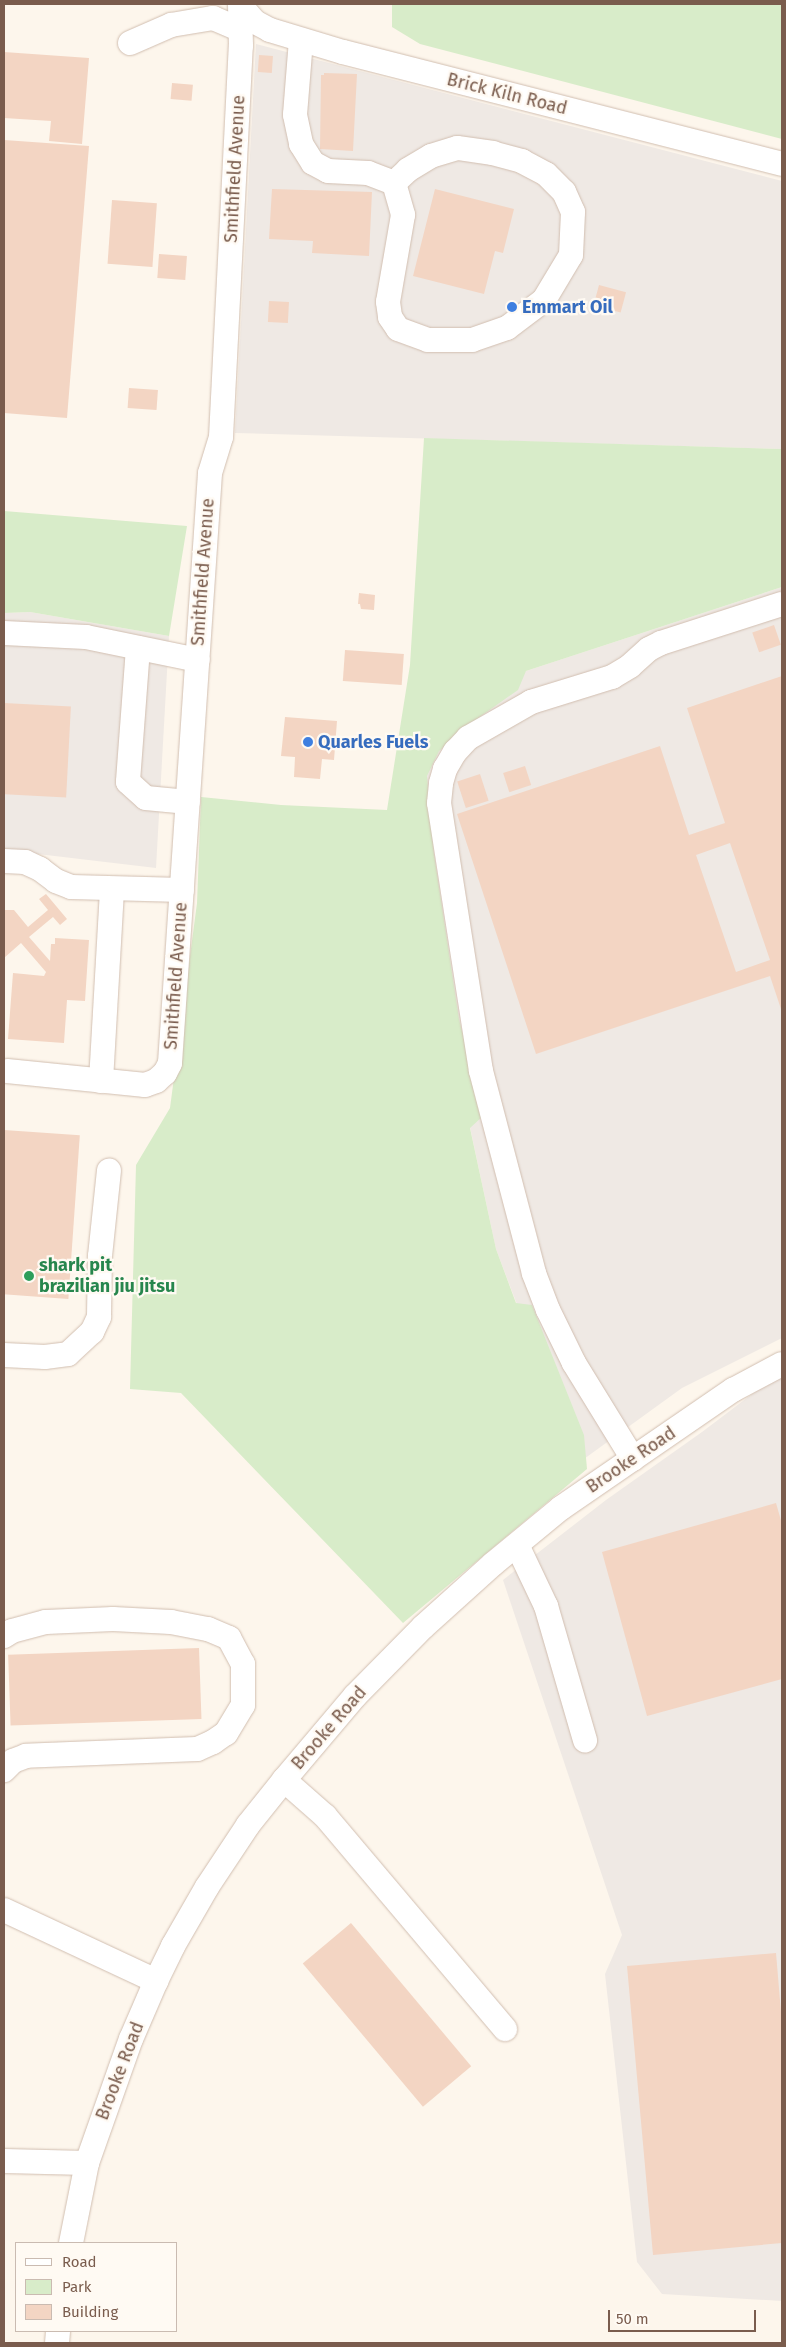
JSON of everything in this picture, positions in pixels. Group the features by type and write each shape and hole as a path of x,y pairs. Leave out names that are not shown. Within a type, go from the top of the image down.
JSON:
{"street":[{"name":"Smithfield Avenue","path":"7,1071 145,1084 161,1077 170,1062 210,473 221,437 241,5"},
{"name":"Brick Kiln Road","path":"241,5 255,22 270,30 301,40 782,164"},
{"path":"130,43 171,26 213,18 241,30"},
{"path":"301,40 295,114 301,144 313,163 328,171 368,173 394,183"},
{"path":"457,148 493,153 522,161 546,174 564,192 573,212 571,255 544,300 507,328 472,340 428,340 398,329 390,317 388,302 403,215 394,183 408,170 431,156 457,148"},
{"path":"633,1459 574,1364 548,1310 534,1273 481,1071 439,803 441,783 445,769 455,752 468,738 531,702 612,677 630,666 649,649 661,642 782,604"},
{"path":"4,633 86,637 198,660"},
{"path":"138,648 128,782 146,798 188,802"},
{"path":"4,861 25,862 40,869 56,881 71,887 182,890"},
{"path":"101,1081 112,889"},
{"path":"4,1355 45,1357 68,1354 92,1332 99,1317 100,1256 109,1170"},
{"name":"Brooke Road","path":"71,2242 87,2162 130,2038 156,1981 173,1946 207,1887 248,1825 284,1780 355,1696 423,1628 517,1544 561,1508 733,1390 782,1364"},
{"path":"517,1544 546,1606 585,1740"},
{"path":"4,1636 12,1631 46,1622 113,1620 172,1622 208,1629 229,1638 243,1664 243,1705 226,1733 197,1749 26,1756 13,1762 4,1770"},
{"path":"284,1780 325,1816 505,2029"},
{"path":"4,1910 156,1981"},
{"path":"4,2161 87,2162"}],"shaded area":[{"name":"Emmart Oil","path":"256,44 782,181 782,449 235,433"},
{"path":"782,587 782,1338 682,1388 577,1464 496,1249 427,926 411,761 526,671"},
{"path":"30,612 169,636 156,868 4,850 4,613"},
{"path":"782,1376 782,2301 662,2294 637,2262 605,1974 622,1935 503,1580 606,1500 702,1432 768,1382"}],"green space":[{"path":"392,4 782,4 782,139 420,44 392,27"},
{"path":"424,438 782,449 782,587 526,671 518,690 481,716 439,751 427,776 434,854 459,1019 483,1116 470,1128 496,1249 516,1303 532,1305 584,1435 587,1469 403,1623 181,1393 130,1389 136,1165 170,1108 197,903 201,797 281,805 387,810 410,665"},
{"path":"4,511 187,526 169,636 30,612 4,613"}],"building":[{"path":"4,52 89,58 82,144 49,141 51,121 4,118"},
{"path":"259,55 273,56 272,73 258,72"},
{"path":"324,73 357,74 353,151 320,149 321,75 324,75"},
{"path":"172,83 193,85 192,101 171,99"},
{"path":"4,140 89,146 67,418 4,413"},
{"path":"272,189 372,192 369,256 312,253 313,241 269,239"},
{"path":"435,189 514,209 503,253 495,251 484,294 413,276"},
{"path":"112,200 157,203 152,267 108,264"},
{"path":"159,254 187,256 185,280 157,278"},
{"path":"599,285 626,292 621,313 594,305"},
{"path":"269,301 289,302 288,323 268,322"},
{"path":"129,388 158,390 157,410 128,408"},
{"path":"359,593 375,595 374,610 361,609 360,604 358,604"},
{"path":"774,625 781,645 759,652 752,632"},
{"path":"345,650 404,654 402,685 343,681"},
{"path":"782,676 782,1012 770,976 536,1054 457,814 660,746 689,835 725,823 687,708","holes":["730,843 770,960 736,972 696,855"]},
{"path":"4,703 71,707 66,797 4,794"},
{"path":"285,717 337,721 334,760 322,759 320,779 294,777 295,757 281,756"},
{"path":"525,766 531,785 509,792 503,773"},
{"path":"480,774 489,801 466,808 457,781"},
{"path":"46,894 67,919 60,925 53,917 29,937 50,961 51,944 55,944 55,938 89,940 85,1001 67,1000 64,1043 8,1039 13,973 44,976 46,972 21,943 4,958 4,910 14,910 28,927 48,910 39,899"},
{"path":"4,1130 80,1135 68,1299 4,1294"},
{"path":"776,1503 782,1524 782,1679 647,1716 602,1552"},
{"path":"199,1648 201,1719 11,1726 8,1655"},
{"path":"351,1923 471,2066 423,2107 303,1963"},
{"path":"776,1953 782,2024 782,2243 653,2255 627,1966"}],"place":[{"name":"Emmart Oil","path":"512,307"},
{"name":"Quarles Fuels","path":"308,742"},
{"name":"shark pit brazilian jiu jitsu","path":"29,1276"}]}
